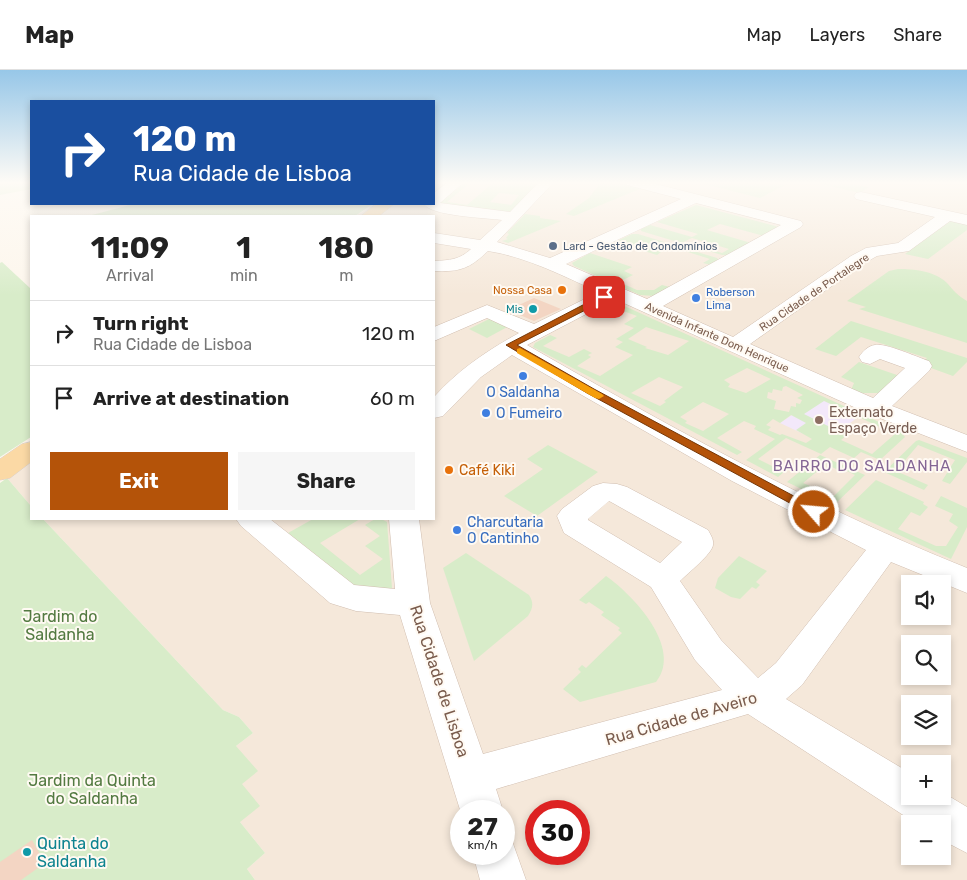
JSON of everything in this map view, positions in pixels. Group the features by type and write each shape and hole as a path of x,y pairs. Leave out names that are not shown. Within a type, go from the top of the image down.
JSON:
{"main road":[{"path":"2,470 30,451"}],"street":[{"path":"435,266 461,264 468,261 511,220"},
{"path":"551,264 647,220"},
{"path":"648,306 795,224 779,220"},
{"name":"Rua Cidade de Portalegre","path":"735,345 857,260 872,252 902,247 941,220"},
{"name":"Avenida Infante Dom Henrique","path":"435,238 486,245 518,252 551,264 876,408 967,444"},
{"path":"435,408 441,388 511,345 614,292"},
{"path":"435,335 487,311 535,332"},
{"path":"511,345 771,489 885,547 967,581"},
{"path":"870,357 877,351 920,366 876,408"},
{"path":"253,520 342,594 356,599 413,603"},
{"name":"Rua Cidade de Lisboa","path":"404,520 413,603 477,794"},
{"name":"Rua Cidade de Aveiro","path":"477,794 767,693 790,674 885,547"},
{"path":"662,579 708,650 753,698 901,790"},
{"path":"924,805 967,832"},
{"path":"498,865 503,880"}],"shaded area":[{"path":"435,220 967,220 967,880 255,880 247,869 265,853 240,822 242,783 236,746 253,733 239,717 223,710 44,520 435,520"},
{"name":"Externato Espaço Verde","path":"820,396 861,415 823,443 780,423"},
{"path":"30,444 30,505 7,478 17,453"}],"green space":[{"path":"520,220 561,221 508,243 502,241 508,239 506,238 509,234 507,233"},
{"path":"662,220 752,220 779,227 764,236 720,224 707,230 751,243 729,255 722,255 691,246 694,244 722,253 729,249 692,238 681,243 641,231 641,229 650,225 692,237 698,234 657,222"},
{"path":"952,220 967,224 967,230 928,259 905,254"},
{"path":"632,234 638,234 717,258 719,261 711,265 703,263 710,259 669,246 657,255 615,242"},
{"path":"590,253 632,267 624,271 633,275 619,282 637,290 654,290 662,285 670,287 655,296 640,295 574,266 572,263"},
{"path":"2,262 30,288 30,438 0,457 0,263"},
{"path":"898,269 917,270 937,276 967,301 967,343 859,309 866,307 847,301 889,271"},
{"path":"608,303 620,304 901,432 905,437 880,460 861,452 854,458 830,447 821,454 786,438 758,459 784,472 778,477 746,460 775,439 754,429 756,426 744,421 717,438 742,452 737,455 533,347 535,343 550,335 557,338 543,346 569,357 584,349 592,353 588,355 591,357 577,366 600,376 633,355 615,347 623,342 616,339 634,328 624,324 637,316 612,307 598,314 591,312","holes":["646,327 689,341 668,355 645,348 647,347 628,339","747,368 771,379 746,393 728,387 730,384 724,380","659,377 683,387 660,406 631,393","786,386 803,395 797,398 802,400 800,404 796,403 796,407 791,406 789,412 774,409 776,401 767,398 768,392 772,393 773,389 782,391 783,387","824,401 895,434 872,454 841,440 850,433 842,429 834,429 804,414","703,402 729,414 703,431 685,423 687,421 680,417","791,415 806,423 796,430 812,439 806,443 768,430 771,427 766,425 773,419 780,423"]},
{"path":"493,317 511,325 487,338 469,329"},
{"path":"851,321 967,358 967,362 953,376 922,363 927,358 861,337 836,356 815,349"},
{"path":"859,362 900,376 880,393 859,393 851,390 854,383 841,377"},
{"path":"919,440 967,458 967,462 950,484 942,481 955,460 918,445 896,471 928,485 924,490 884,472"},
{"path":"548,445 598,472 537,516 504,496 543,469 527,459"},
{"path":"820,455 865,475 834,505 787,482","holes":["826,464 836,469 839,467 855,475 834,496 803,483"]},
{"name":"Jardim da Quinta do Saldanha","path":"7,478 30,505 30,520 44,520 223,710 239,717 253,733 236,746 258,771 242,784 260,806 240,822 265,853 247,869 255,880 0,880 0,483"},
{"path":"876,480 924,502 923,504 928,507 920,516 911,512 898,529 936,546 946,546 958,527 949,521 953,514 935,506 941,496 967,508 967,527 951,559 845,510"},
{"path":"311,520 358,520 320,543 360,575 383,559 365,546 380,536 365,525 373,520 384,520 387,522 392,588 390,590 356,587 288,533"},
{"path":"466,553 529,595 532,601 532,608 528,616 474,661 443,568"},
{"path":"739,556 767,571 756,582 760,585 756,589 752,587 740,599 731,597 715,588 718,578"},
{"path":"606,576 629,595 651,623 659,638 664,654 663,668 656,682 580,702 563,689 581,672 578,669 582,665 586,668 622,633 618,630 620,628 601,615 604,612 589,602 586,604 579,600"}],"building":[{"name":"Mis","path":"534,298 561,309 534,321 508,310"},
{"name":"Quinta do Saldanha","path":"32,840 45,863 21,880 0,880 0,862"}],"slow traffic":[{"path":"520,351 599,396"}],"place":[{"name":"Lard - Gestão de Condomínios","path":"553,246"},
{"name":"Nossa Casa","path":"562,290"},
{"name":"Roberson Lima","path":"696,298"},
{"name":"Mis","path":"533,309"},
{"name":"O Saldanha","path":"523,376"},
{"name":"O Fumeiro","path":"486,413"},
{"name":"Externato Espaço Verde","path":"819,420"},
{"name":"Café Kiki","path":"449,470"},
{"name":"Charcutaria O Cantinho","path":"457,530"},
{"name":"Quinta do Saldanha","path":"27,852"}],"district":[{"name":"BAIRRO DO SALDANHA","path":"862,466"}],"route":[{"path":"604,297 511,345 590,391 814,512"}],"park label":[{"name":"Jardim do Saldanha","path":"60,625"}]}
